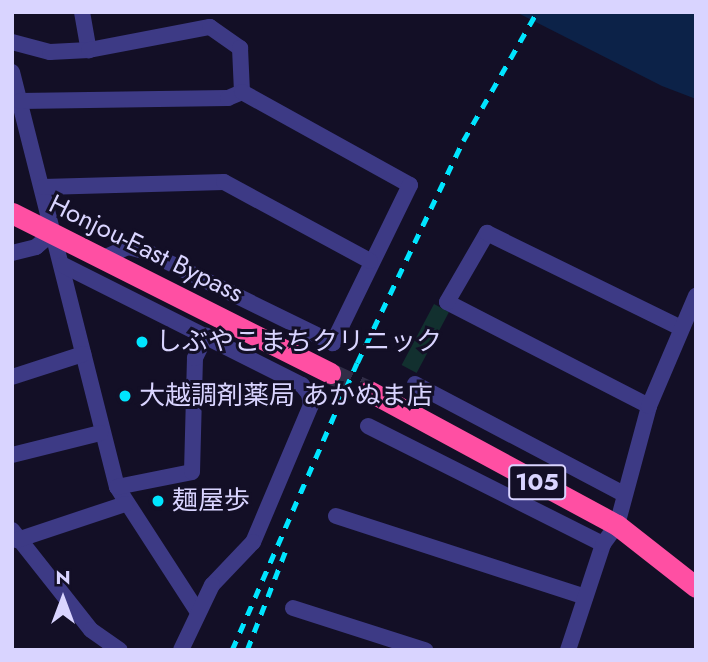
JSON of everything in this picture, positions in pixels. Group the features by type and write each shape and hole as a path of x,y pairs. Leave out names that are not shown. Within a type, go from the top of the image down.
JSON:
{"highway":[{"name":"Honjou-East Bypass","path":"12,213 330,373"},
{"name":"105","path":"369,391 617,525 696,587"}],"street":[{"path":"82,12 89,50"},
{"path":"12,42 50,52 89,50 210,27 240,48 242,92"},
{"path":"12,72 43,187 51,234 63,265 100,432 117,487 125,504 198,612"},
{"path":"19,101 229,98 242,92"},
{"path":"103,258 128,247 147,252 333,343 370,261 410,185 242,92"},
{"path":"43,187 224,182 370,261"},
{"path":"649,405 447,302 487,233 681,328"},
{"path":"12,253 36,247 51,234"},
{"path":"63,265 302,385 311,405 253,542 212,585 181,650"},
{"path":"568,650 603,544 617,525 622,493 649,405 696,296"},
{"path":"117,487 192,472 195,358 206,335"},
{"path":"12,377 83,354"},
{"path":"415,384 622,493"},
{"path":"368,426 603,544"},
{"path":"12,455 100,432"},
{"path":"120,650 91,630 15,535 125,504"},
{"path":"336,516 586,597"},
{"path":"293,608 425,650"}],"green space":[{"path":"434,304 449,312 417,373 402,365"}],"water":[{"path":"516,12 696,12 696,99 662,86"}],"tunnel":[{"path":"330,373 369,391"}],"railway":[{"path":"232,650 357,363 463,141 537,12"},
{"path":"247,650 285,552"}],"place":[{"name":"しぶやこまちクリニック","path":"142,342"},
{"name":"大越調剤薬局 あかぬま店","path":"125,396"},
{"name":"麺屋歩","path":"158,501"}]}
